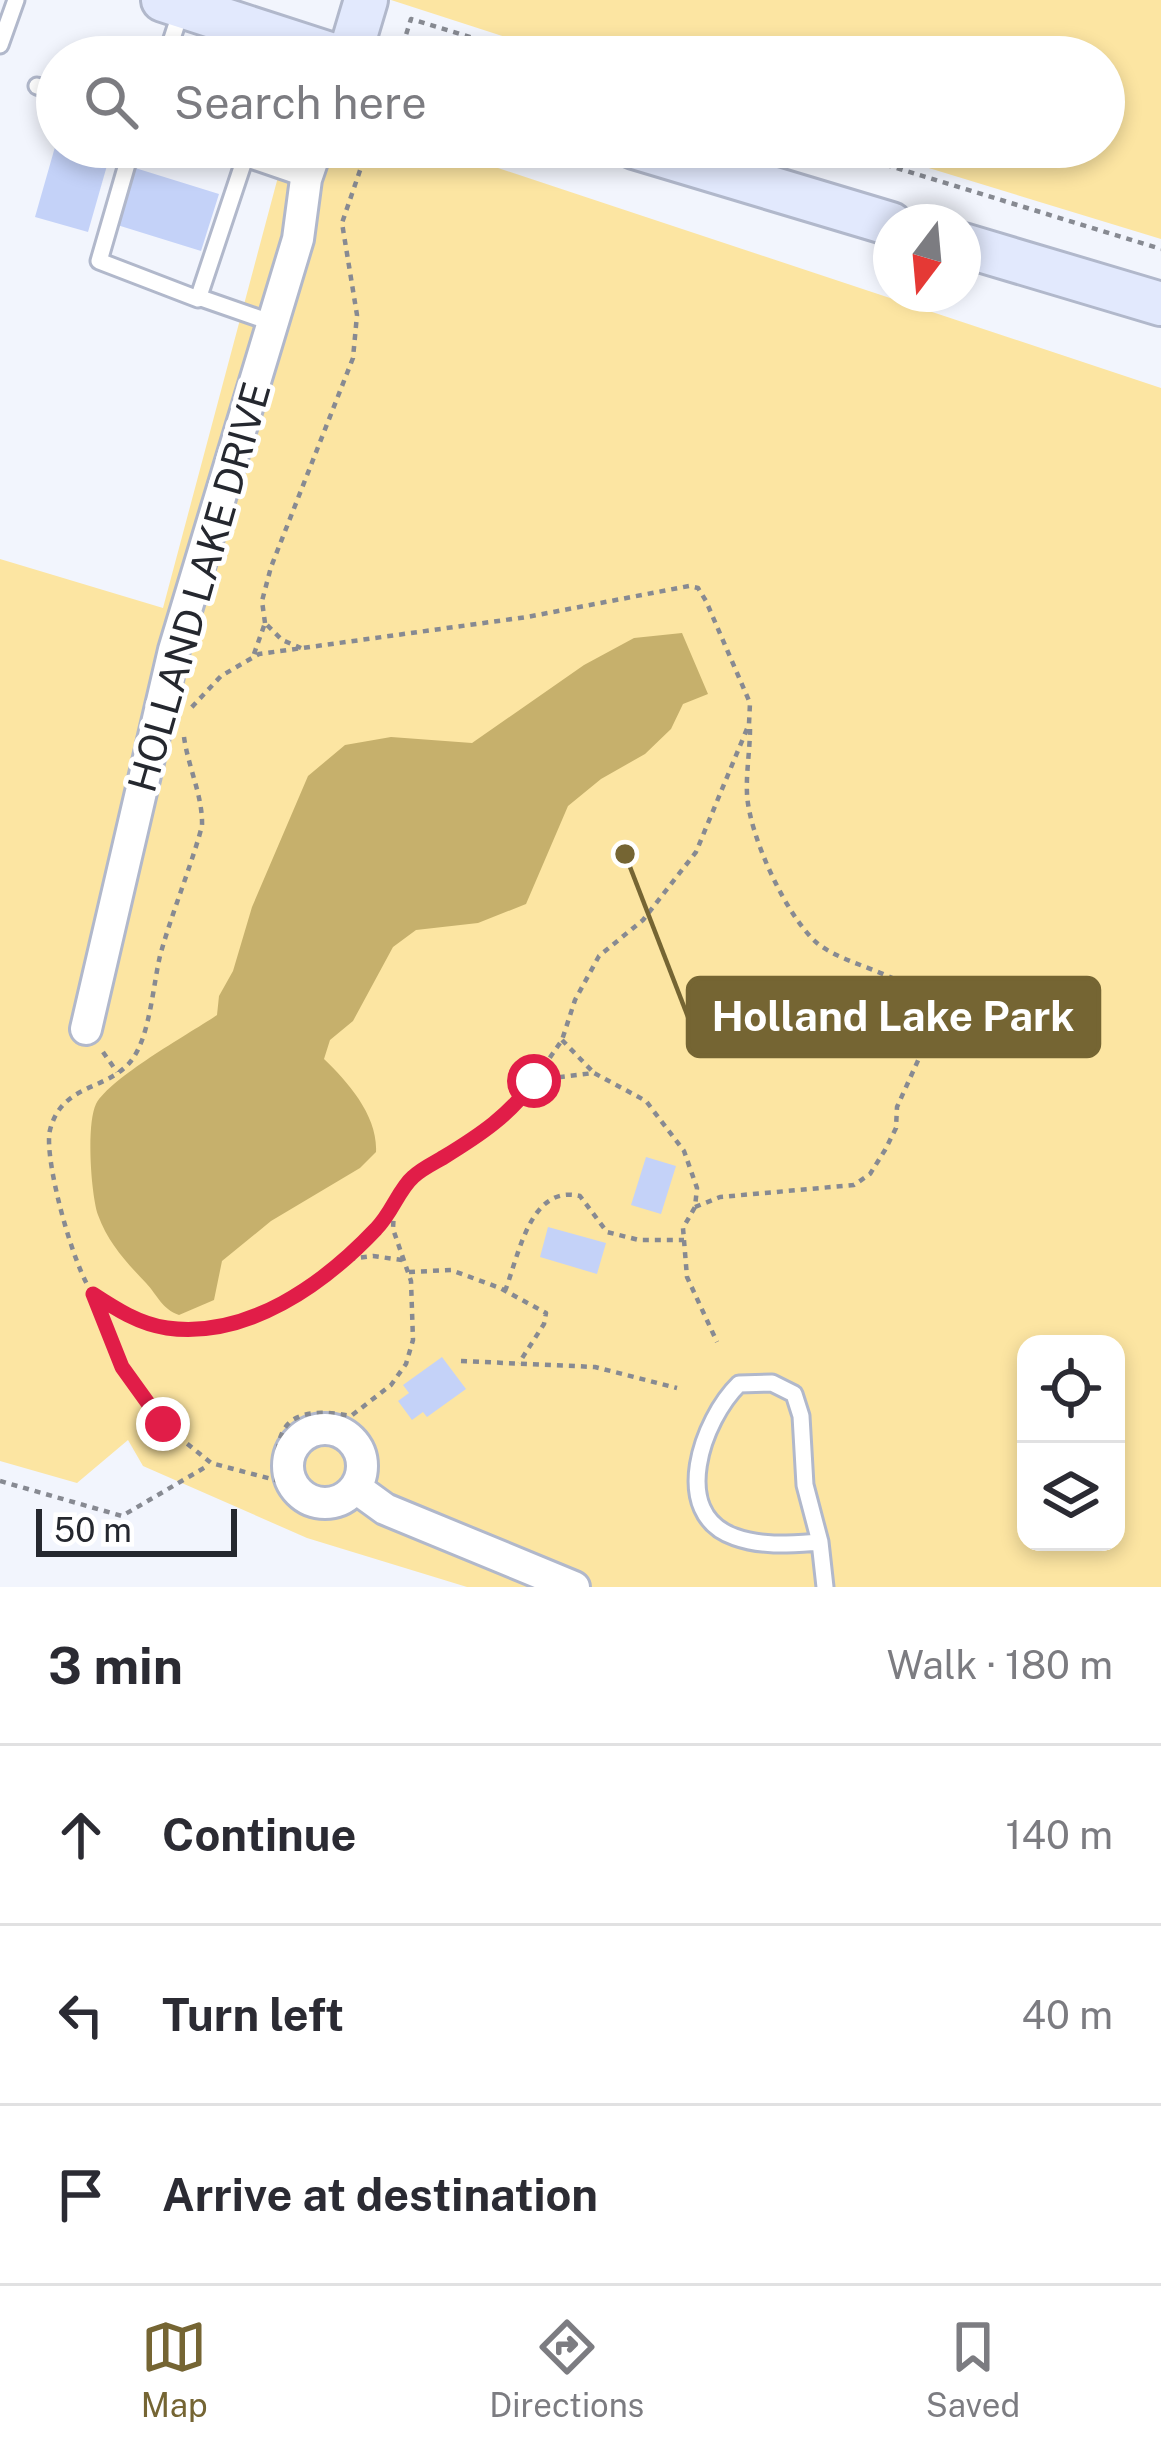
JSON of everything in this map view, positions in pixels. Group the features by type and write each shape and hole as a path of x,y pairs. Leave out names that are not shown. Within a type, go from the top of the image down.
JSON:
{"main road":[{"path":"355,36 366,0"},
{"path":"172,4 273,36"},
{"path":"704,168 873,219"},
{"path":"981,250 1161,304"}],"street":[{"name":"HOLLAND LAKE DRIVE","path":"86,1029 174,650 298,239 310,168"},
{"path":"356,1487 385,1509 574,1587"}],"lane":[{"path":"0,45 16,0"},
{"path":"168,36 172,4"},
{"path":"126,168 99,261 273,323"},
{"path":"201,298 242,168"},
{"path":"274,168 306,179"},
{"path":"820,1542 770,1545 731,1537 710,1522 697,1493 700,1449 724,1398 739,1384 772,1383 794,1394 801,1416 805,1485 820,1542 825,1587"}],"path":[{"path":"406,36 411,19 466,36"},
{"path":"250,659 266,623 262,601 271,567 353,358 357,315 342,223 361,168"},
{"path":"897,168 1161,249"},
{"path":"394,1210 393,1229 412,1281 413,1340 406,1364 392,1385 350,1416 322,1411 293,1418 275,1448 279,1481 211,1463 163,1424 122,1367 58,1208 48,1147 51,1125 62,1106 132,1060 202,826 202,807 188,771 184,734 190,710 221,676 250,659 527,617 689,586 698,588 706,601 750,704 747,796 757,840 792,911 818,944 920,995 934,1024 897,1107 896,1129 870,1174 854,1185 720,1197 694,1207"},
{"path":"266,623 282,640 301,648"},
{"path":"93,1294 127,1316 165,1328 206,1329 294,1298 344,1260 394,1210 412,1177 495,1126 534,1081 562,1040 575,1000 599,956 643,920 696,852 749,724"},
{"path":"562,1040 594,1073 646,1101 684,1151 697,1188 683,1228 687,1277 717,1342"},
{"path":"534,1081 594,1073"},
{"path":"505,1291 540,1206 558,1194 580,1196 607,1232 639,1240 684,1240"},
{"path":"344,1260 373,1256 402,1260"},
{"path":"407,1272 451,1270 546,1312 544,1324 520,1363"},
{"path":"461,1361 595,1367 677,1388"},
{"path":"0,1481 122,1516 211,1463"}],"shaded area":[{"path":"391,0 1161,0 1161,239 929,168 1125,168 1125,36 502,36"},
{"path":"280,168 498,168 873,292 873,312 932,312 1161,388 1161,1587 467,1587 307,1538 143,1466 128,1440 77,1483 0,1461 0,559 163,608"},
{"path":"682,633 708,694 683,704 671,729 645,754 601,779 568,806 526,904 478,923 416,930 393,947 353,1021 330,1040 324,1059 367,1113 376,1152 360,1168 271,1221 222,1261 214,1300 179,1315 168,1309 119,1252 98,1215 91,1160 93,1114 117,1081 217,1015 219,996 233,971 252,907 308,776 345,745 391,737 472,743 584,665 634,638"}],"building":[{"path":"49,168 106,168 88,232 35,217"},
{"path":"132,168 219,194 201,251 114,224"},
{"path":"646,1157 676,1166 661,1214 631,1205"},
{"path":"548,1227 606,1243 597,1274 540,1257"},
{"path":"442,1357 466,1389 427,1417 423,1412 412,1420 398,1401 409,1393 403,1385"}],"place":[{"name":"Holland Lake Park","path":"625,854"}],"route":[{"path":"163,1424 122,1367 93,1294 127,1316 165,1328 206,1329 294,1298 331,1273 372,1234 394,1210 412,1177 495,1126 534,1081"}]}
